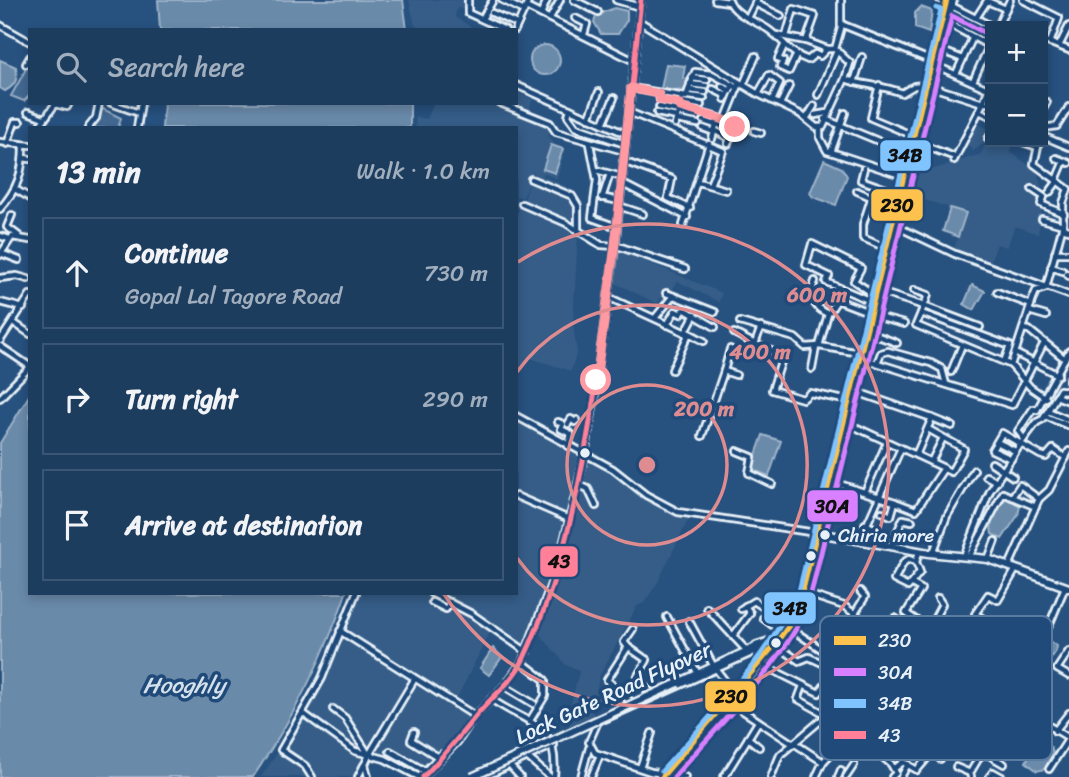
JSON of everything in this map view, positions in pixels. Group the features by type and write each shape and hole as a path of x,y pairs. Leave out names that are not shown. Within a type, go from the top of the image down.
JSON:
{"main road":[{"path":"934,63 947,23 948,2"},
{"path":"818,533 833,482 849,401 916,140 948,2"},
{"path":"729,702 771,646 786,633 805,593 818,533 857,392 861,357 870,333 876,296 896,226 910,154 916,140"},
{"path":"818,533 919,552 988,559 1067,588"},
{"path":"667,775 763,665 771,646"},
{"name":"Lock Gate Road Flyover","path":"472,777 771,646"}],"street":[{"path":"468,0 468,13 501,28"},
{"path":"482,19 493,0"},
{"path":"502,0 550,18 634,61"},
{"path":"492,13 516,27 530,0"},
{"path":"541,14 547,0"},
{"path":"550,18 560,0"},
{"path":"574,0 598,12"},
{"path":"616,0 640,7"},
{"path":"422,775 455,742 474,716 504,686 522,662 558,565 585,455 615,246 641,0"},
{"path":"715,0 729,1 748,18 775,35 784,46 808,60 815,54 820,56 827,49"},
{"path":"818,95 836,50 841,24 840,0"},
{"path":"1000,21 1010,0"},
{"path":"1023,0 1059,18 1050,43 1069,50"},
{"path":"748,18 756,1 781,16"},
{"path":"976,18 986,1 1006,9"},
{"path":"948,2 985,23"},
{"path":"786,36 794,9 815,16 806,40"},
{"path":"575,18 587,24 584,34"},
{"path":"639,21 734,89"},
{"path":"947,23 985,43"},
{"path":"841,24 985,86"},
{"path":"0,25 28,41"},
{"path":"1059,46 1069,26"},
{"path":"775,35 806,40 836,50 850,63 845,79 820,127 820,138 827,151 906,177"},
{"path":"956,74 973,37"},
{"path":"784,46 778,59 783,61 780,67 789,71 797,54"},
{"path":"940,50 963,59"},
{"path":"682,104 700,126 716,126 725,120 734,89 756,56"},
{"path":"973,81 985,56"},
{"path":"854,82 862,57"},
{"path":"26,64 28,60"},
{"path":"682,104 693,72 712,74 734,89"},
{"path":"758,94 769,75 780,83 772,101"},
{"path":"845,79 902,93 914,86 929,86 983,103"},
{"path":"878,85 871,118 955,159 985,98"},
{"path":"518,86 626,135"},
{"path":"722,86 758,94 820,127"},
{"path":"780,104 789,86"},
{"path":"631,88 659,94 682,104 716,126 729,141 735,127 725,120"},
{"path":"658,110 682,104 706,89 682,104"},
{"path":"713,89 734,89"},
{"path":"589,118 599,92"},
{"path":"603,124 614,98"},
{"path":"682,104 701,106"},
{"path":"682,104 698,117"},
{"path":"39,126 54,105"},
{"path":"90,126 96,118 99,105"},
{"path":"117,105 139,113"},
{"path":"137,126 141,105"},
{"path":"505,105 550,122 556,132 590,144 624,151"},
{"path":"806,119 814,106"},
{"path":"1048,128 1056,127 1069,107"},
{"path":"570,109 568,116 576,127 625,144"},
{"path":"27,111 44,118"},
{"path":"979,111 985,114"},
{"path":"629,112 710,142 723,151 710,185"},
{"path":"831,152 845,113"},
{"path":"815,115 827,116 841,125 910,154"},
{"path":"704,121 732,131"},
{"path":"7,144 15,122 20,122"},
{"path":"683,225 716,126"},
{"path":"754,131 761,133"},
{"path":"1048,138 1069,147"},
{"path":"0,142 28,145"},
{"path":"590,144 599,197"},
{"path":"0,209 15,189 23,169 23,146"},
{"path":"1038,147 1034,164 1068,190 1063,203 1063,226 1046,288"},
{"path":"23,158 28,159"},
{"path":"1049,193 1067,162 1056,158"},
{"path":"624,161 672,178 668,198 690,208"},
{"path":"864,168 861,180 900,194"},
{"path":"596,170 622,177"},
{"path":"610,174 599,197 593,219 617,227"},
{"path":"531,179 572,195 578,206 578,232"},
{"path":"698,182 726,190"},
{"path":"621,183 687,217"},
{"path":"15,189 28,197"},
{"path":"1032,189 1044,197 1041,204 1063,214"},
{"path":"857,191 897,208"},
{"path":"599,197 643,214"},
{"path":"871,199 863,224 863,238 887,248"},
{"path":"522,204 601,245 615,246 685,269"},
{"path":"12,215 7,227 28,239"},
{"path":"1042,219 1069,230"},
{"path":"896,226 955,254 1069,295"},
{"path":"0,236 9,239 19,236"},
{"path":"9,239 1,255 19,260"},
{"path":"876,296 854,281 861,268 812,244 806,265 829,276 826,282 876,296 924,306 980,327"},
{"path":"1055,253 1069,253"},
{"path":"1051,267 1066,273"},
{"path":"0,278 17,276 27,279"},
{"path":"815,281 812,299 817,307 828,314"},
{"path":"1011,365 1036,291 1046,288"},
{"path":"914,290 929,296 916,325 1011,365 1046,398"},
{"path":"997,292 1046,316"},
{"path":"666,293 715,312"},
{"path":"655,318 673,296"},
{"path":"608,297 704,341"},
{"path":"28,299 0,343 28,365"},
{"path":"811,369 828,314 837,300 872,315 904,324"},
{"path":"0,302 23,308"},
{"path":"667,325 675,312 681,314 684,309 715,327"},
{"path":"921,313 1010,346 1004,362"},
{"path":"673,370 695,314"},
{"path":"740,322 797,339 806,347 818,346 861,357 1012,405 1044,345"},
{"path":"14,324 28,333"},
{"path":"755,344 761,327"},
{"path":"1023,329 1065,359"},
{"path":"734,333 783,356 772,390 803,399 810,393 849,401"},
{"path":"870,333 897,343"},
{"path":"951,372 962,345"},
{"path":"702,436 730,349"},
{"path":"1022,441 1018,431 1033,409 1037,411 1046,398 1069,351"},
{"path":"877,363 881,353 888,352 931,363 942,369 946,384"},
{"path":"1015,353 1058,375"},
{"path":"0,398 28,367"},
{"path":"724,371 736,375"},
{"path":"967,555 997,482 1010,459 1061,389 1069,391"},
{"path":"857,392 952,426"},
{"path":"1056,396 1069,401"},
{"path":"1046,413 1069,425"},
{"path":"518,417 612,469 669,508 688,514 818,533"},
{"path":"916,456 932,418"},
{"path":"568,446 571,434 561,429 563,423 571,419 575,422 577,420"},
{"path":"849,424 951,472 964,449 928,429"},
{"path":"1010,459 992,450 1002,433 1022,441 1040,455 1046,457 1053,449 1066,458"},
{"path":"931,462 943,438"},
{"path":"865,492 887,442"},
{"path":"997,442 1015,452"},
{"path":"860,540 901,448"},
{"path":"737,451 752,457 749,473 772,484"},
{"path":"1009,566 1039,499 1049,490 1069,452"},
{"path":"992,463 1013,477"},
{"path":"891,546 904,518 912,522 916,510 944,469"},
{"path":"933,553 947,516 974,470"},
{"path":"986,477 997,482"},
{"path":"833,482 916,510"},
{"path":"577,484 588,489 596,506"},
{"path":"1012,497 1020,485 1039,499"},
{"path":"967,555 1003,493 1036,507"},
{"path":"518,497 569,519"},
{"path":"882,512 891,516 895,502"},
{"path":"865,524 876,529"},
{"path":"988,559 995,541"},
{"path":"916,562 909,559 904,562 894,579 905,587 912,584 920,572 916,562 919,552"},
{"path":"978,616 975,614 988,596 998,600 1017,569"},
{"path":"911,616 906,613 921,589 912,584"},
{"path":"1052,619 1067,588"},
{"path":"855,614 865,597 860,591"},
{"path":"805,593 835,603 858,616"},
{"path":"312,777 305,766 281,750 323,678 355,595"},
{"path":"435,595 527,652"},
{"path":"936,616 942,604 939,598"},
{"path":"432,601 446,609 450,602"},
{"path":"733,636 750,613 743,607 754,601 786,633"},
{"path":"707,608 746,650"},
{"path":"667,617 697,673"},
{"path":"763,618 786,633 820,649"},
{"path":"689,621 715,667 734,693"},
{"path":"633,629 624,642 647,660 636,679 652,693"},
{"path":"340,631 474,716"},
{"path":"597,723 786,633"},
{"path":"581,777 600,716 697,673 771,646 800,661 808,657 820,662"},
{"path":"628,647 607,680 631,702"},
{"path":"1069,651 1057,669 1069,676"},
{"path":"522,662 545,680 544,696 529,722"},
{"path":"763,665 820,692"},
{"path":"358,777 414,680"},
{"path":"504,686 534,704"},
{"path":"803,686 799,699 820,711"},
{"path":"491,699 551,737 554,745 552,777"},
{"path":"729,702 823,762 816,777"},
{"path":"333,709 345,718 369,755"},
{"path":"1055,732 1069,713"},
{"path":"303,714 355,751 385,759 422,775"},
{"path":"771,777 778,758 820,721"},
{"path":"724,777 758,722"},
{"path":"1049,769 1069,738 1052,730"},
{"path":"414,732 411,740 441,757"},
{"path":"640,768 652,733"},
{"path":"467,777 551,737"},
{"path":"747,738 759,747"},
{"path":"484,777 554,745"},
{"path":"589,747 600,755 640,768 685,777"},
{"path":"390,751 422,775"},
{"path":"592,775 600,755"},
{"path":"422,775 437,765 441,757"},
{"path":"527,757 552,777"},
{"path":"885,760 895,768"},
{"path":"893,776 899,762 917,770 926,760"},
{"path":"997,760 1004,764"},
{"path":"365,764 368,777"},
{"path":"901,777 908,764"},
{"path":"846,777 854,765"},
{"path":"510,766 520,777"},
{"path":"956,767 971,775"},
{"path":"838,777 841,770"},
{"path":"989,777 993,772 1002,777"}],"shaded area":[{"path":"409,0 467,0 465,10 457,8 455,17 473,28 415,26"},
{"path":"28,67 28,97 24,101 11,96"},
{"path":"518,93 532,99 528,116 549,123 549,136 563,157 557,179 543,173 543,176 565,186 573,195 579,210 579,230 566,220 523,203 534,170 523,198 518,197 518,126 415,126 416,117 427,119 433,105 518,105"},
{"path":"103,109 121,118 119,126 88,126"},
{"path":"980,125 985,127 985,143 973,151 964,140"},
{"path":"985,144 985,147 1012,147 1010,152 1037,171 1044,195 1038,234 1015,226 1007,247 997,244 989,265 953,252 966,213 908,195 916,165 934,169 981,154"},
{"path":"522,204 566,222 578,233 573,325 577,351 571,371 527,357 518,377 518,212"},
{"path":"618,250 722,293 719,302 677,281 667,300 660,298 658,304 613,282"},
{"path":"518,419 584,456 569,519 518,494"},
{"path":"586,459 611,470 677,515 689,518 657,584 644,603 637,606 599,677 592,717 570,728 568,715 579,671 566,665 539,633 562,563"},
{"path":"518,499 566,522 556,565 525,647 437,595 518,595"},
{"path":"352,595 431,595 476,617 491,630 455,702 339,629"},
{"path":"338,631 413,683 471,717 455,739 425,767 393,749 388,758 368,756 371,777 261,777 324,684 318,678"}],"water":[{"path":"158,0 403,0 407,28 160,28"},
{"path":"921,7 932,11 929,33 915,28 915,13"},
{"path":"614,8 627,11 627,20 618,34 601,34 594,22 595,18"},
{"path":"545,45 551,46 559,54 559,66 551,74 545,75 539,74 531,66 530,60 531,54 539,46"},
{"path":"0,60 16,67 15,81 5,91 0,88"},
{"path":"666,64 685,66 683,78 688,79 684,91 661,89"},
{"path":"164,105 410,105 410,126 162,126"},
{"path":"551,145 563,149 555,173 543,169"},
{"path":"824,160 842,168 847,176 836,205 813,197 810,193"},
{"path":"950,208 966,213 958,237 943,231"},
{"path":"972,285 985,291 974,310 964,304"},
{"name":"Hooghly","path":"28,397 28,595 345,595 306,688 253,777 0,777 0,443"},
{"path":"763,435 781,441 769,476 751,469"},
{"path":"1007,498 1020,506 1018,515 1002,539 992,534 992,524 997,509"},
{"path":"1052,643 1057,646 1052,657"},
{"path":"493,648 502,657 489,675 480,668"},
{"path":"1049,760 1045,769 1037,771 1026,762"}],"transit line":[{"name":"43","path":"423,777 507,683 523,660 539,623 565,544 591,419 603,337 641,0"},
{"name":"230","path":"662,777 774,646 790,624 800,602 947,0"},
{"name":"34B","path":"662,771 754,663 771,640 799,591 941,10 936,8"},
{"name":"30A","path":"674,777 765,673 782,651 808,606 952,16 985,33"}],"place":[{"name":"Chiria more","path":"825,535"}],"route":[{"path":"596,380 615,245 631,88 659,94 660,100 703,112 735,127"}]}
